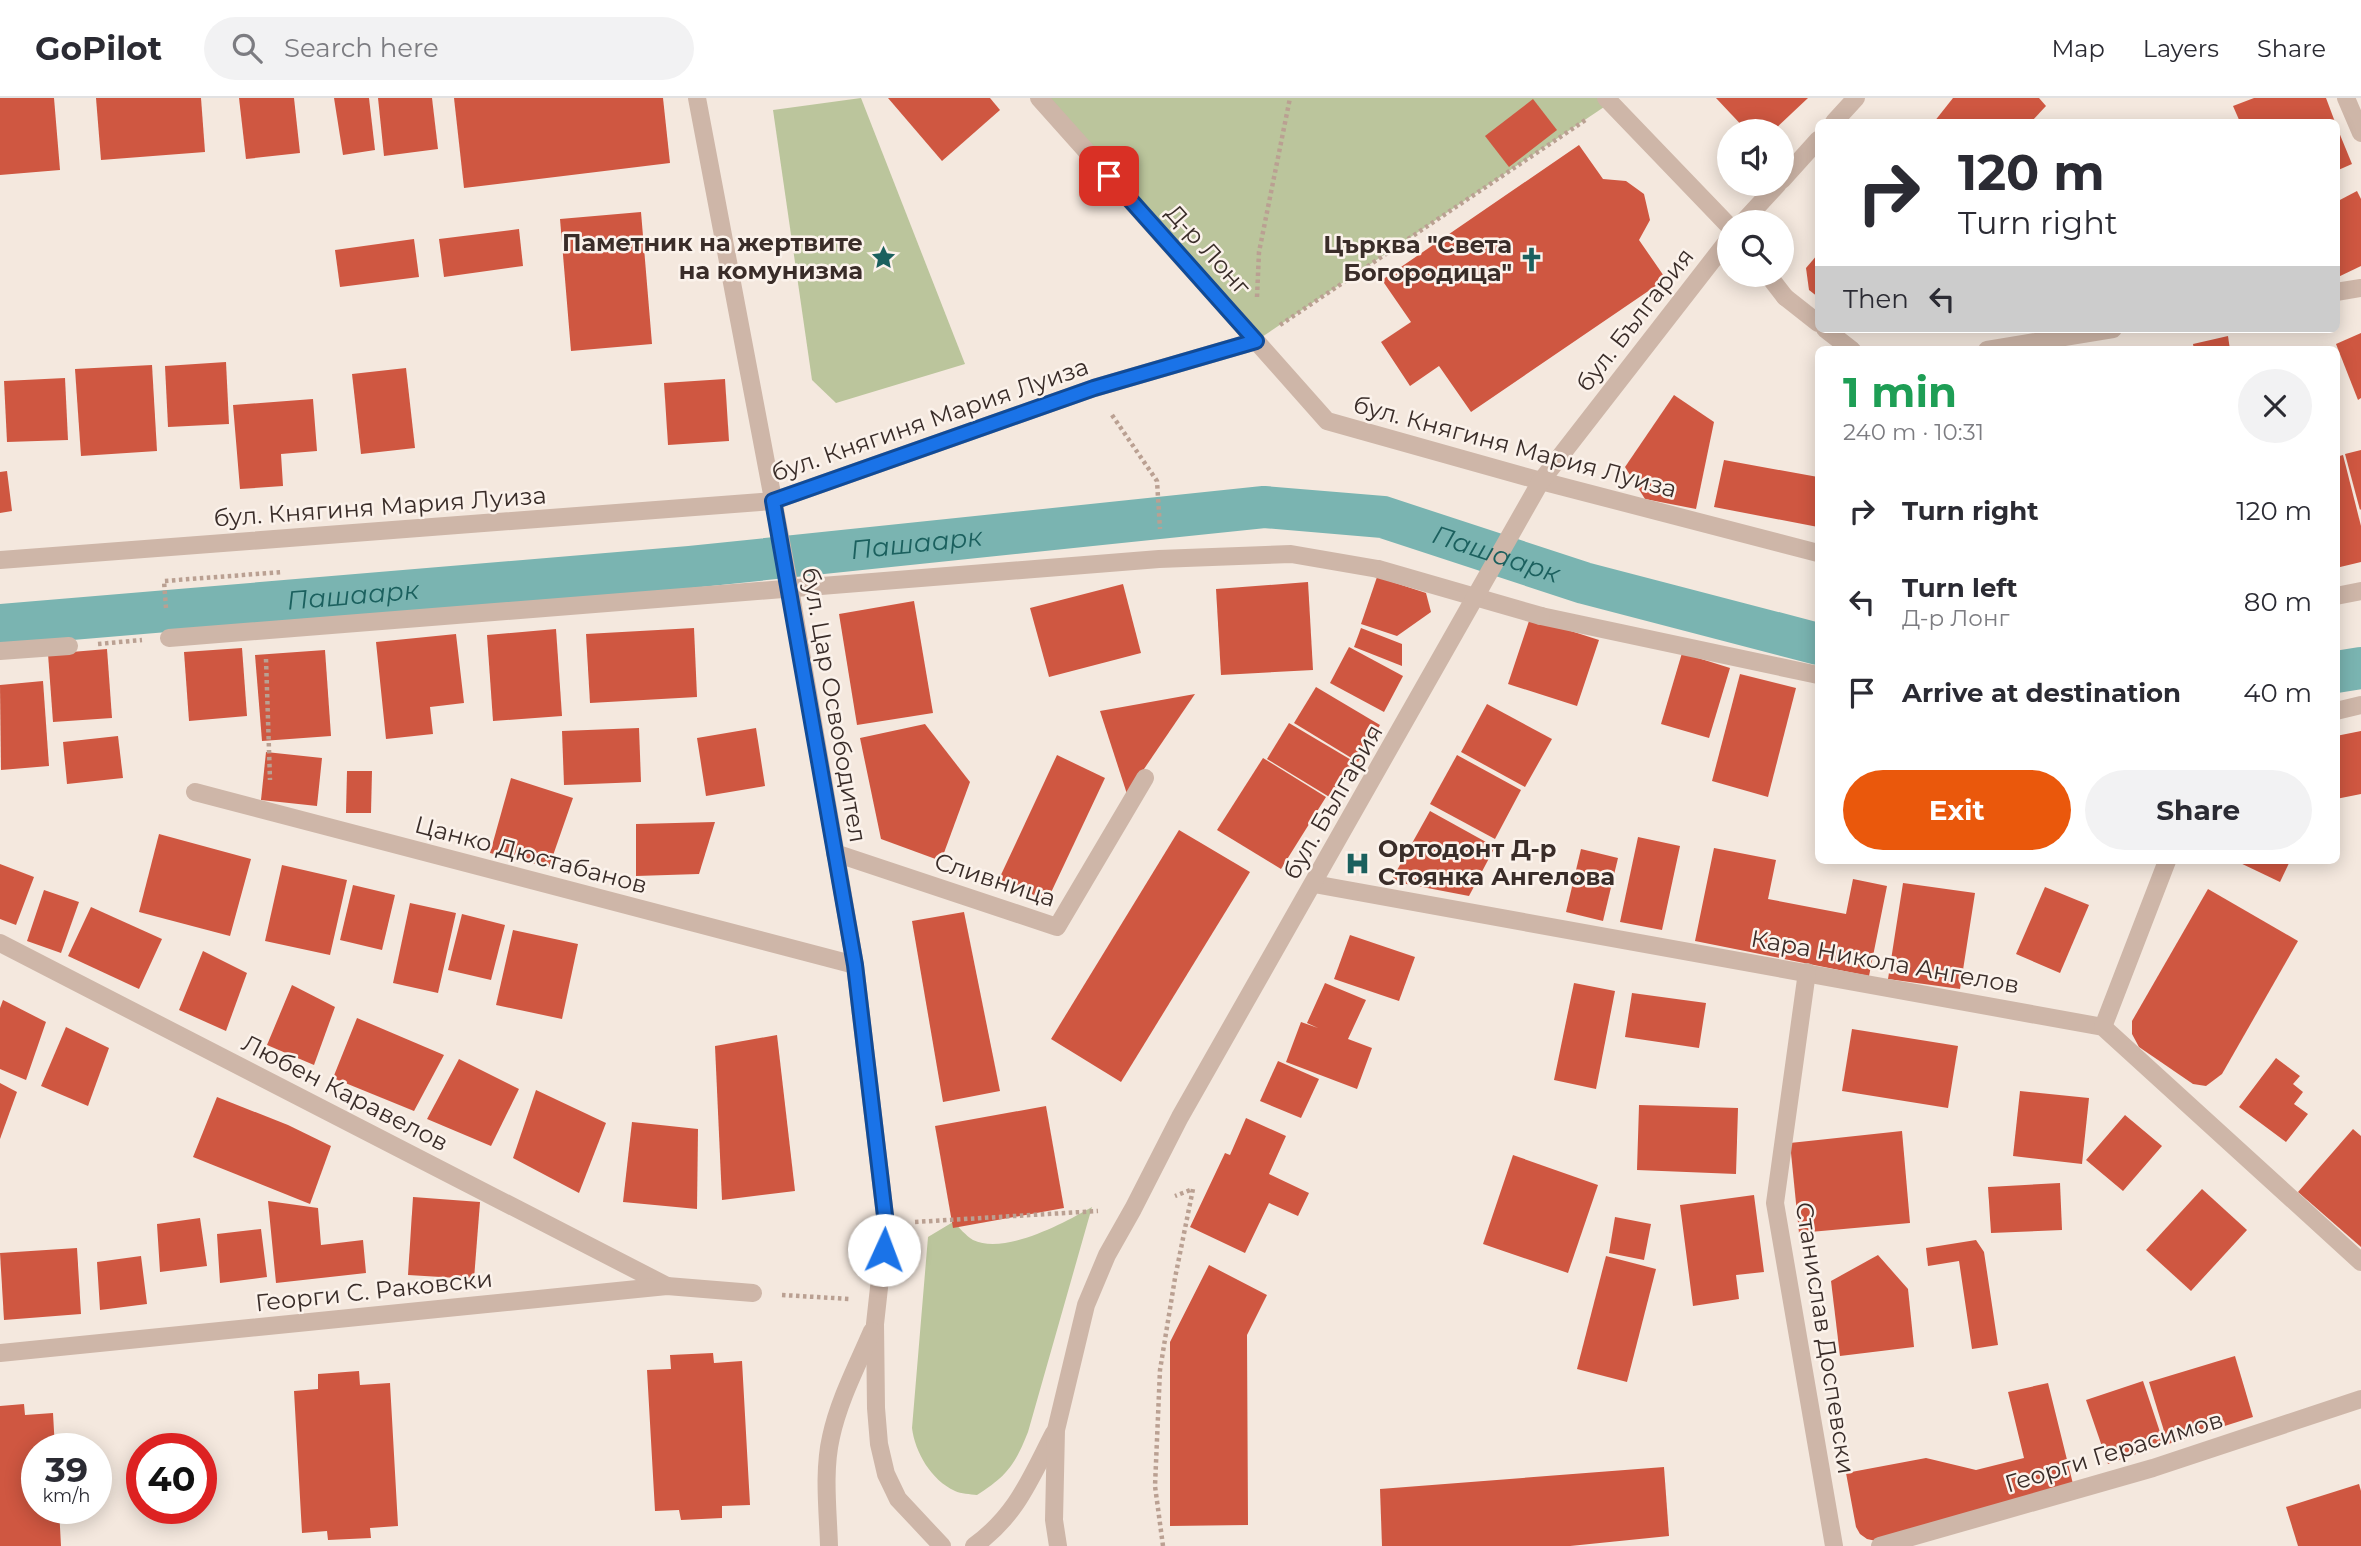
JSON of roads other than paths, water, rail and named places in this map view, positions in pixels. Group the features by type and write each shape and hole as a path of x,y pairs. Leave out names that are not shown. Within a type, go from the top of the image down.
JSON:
{"street":[{"name":"бул. Цар Освободител","path":"697,98 790,589 855,965 886,1224 875,1324 879,1444 886,1475 898,1499 942,1546"},
{"name":"Д-р Лонг","path":"1039,98 1256,341"},
{"path":"1837,119 1856,98"},
{"path":"2346,98 2361,133"},
{"path":"1608,101 1717,214"},
{"path":"1794,166 1815,142"},
{"path":"1754,210 1767,196"},
{"name":"бул. България","path":"1058,1546 1054,1520 1056,1430 1086,1305 1107,1255 1180,1117 1541,481 1717,254"},
{"path":"1777,287 1785,297 1815,321"},
{"path":"2340,291 2361,288"},
{"path":"1830,333 1847,346"},
{"path":"2011,346 2089,333"},
{"name":"бул. Княгиня Мария Луиза","path":"0,560 773,501 1094,388 1256,341 1327,421 1541,481 1815,552"},
{"path":"169,638 1159,559 1291,554 1378,569 1541,616 1815,674"},
{"path":"2340,595 2361,591"},
{"path":"0,651 69,646"},
{"path":"2340,710 2361,705"},
{"name":"Сливница","path":"835,853 1057,928 1145,778"},
{"name":"Цанко Дюстабанов","path":"195,792 855,965"},
{"path":"2166,864 2103,1027 2361,1262"},
{"name":"Кара Никола Ангелов","path":"1314,884 2103,1027"},
{"name":"Любен Каравелов","path":"0,943 667,1286"},
{"name":"Станислав Доспевски","path":"1807,972 1775,1203 1834,1546"},
{"name":"Георги С. Раковски","path":"0,1353 667,1286 753,1293"},
{"name":"бул. Цар Освободител","path":"830,1546 830,1440 839,1406 875,1324"},
{"name":"Георги Герасимов","path":"1880,1546 2153,1468 2361,1399"},
{"name":"бул. България","path":"974,1546 1005,1519 1018,1503 1056,1430"}],"waterway":[{"name":"Пашаарк","path":"0,625 690,567 1264,507 1383,517 1584,583 1815,643"},
{"name":"Пашаарк","path":"2340,671 2361,668"}],"place":[{"name":"Паметник на жертвите на комунизма","path":"883,257"},
{"name":"Църква \"Света Богородица\"","path":"1532,259"},
{"name":"Ортодонт Д-р Стоянка Ангелова","path":"1358,863"}]}
